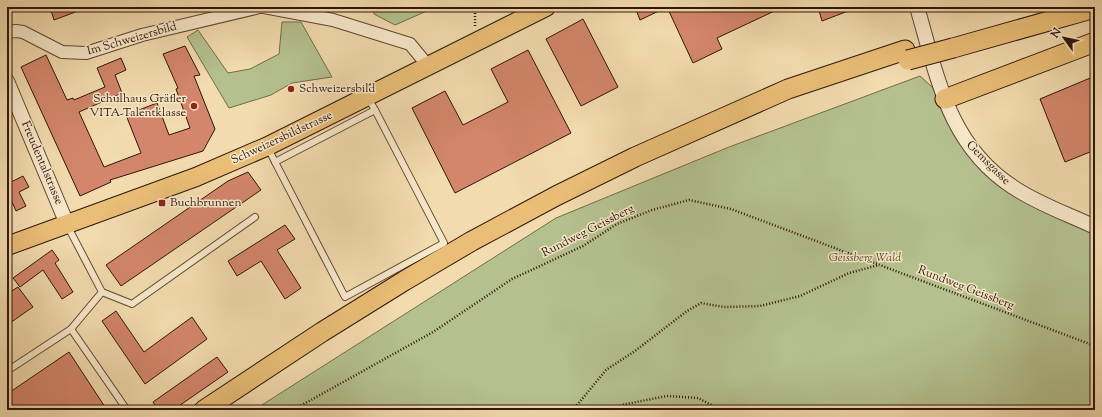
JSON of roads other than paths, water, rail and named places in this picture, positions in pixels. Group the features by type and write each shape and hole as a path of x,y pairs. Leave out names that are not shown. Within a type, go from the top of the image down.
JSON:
{"highway":[{"path":"204,410 322,332 472,241 591,178 741,112 788,89 951,42 1057,7"},
{"path":"951,42 1095,8"},
{"path":"945,99 1095,42"}],"main road":[{"name":"Schweizersbildstrasse","path":"7,246 196,177 372,104 429,67 546,7"}],"street":[{"name":"Im Schweizersbild","path":"7,32 16,30 23,32 62,52 86,54 142,34 260,7"},
{"path":"264,7 333,20 410,44 429,67"},
{"name":"Gemsgasse","path":"917,7 945,99 953,120 964,139 995,173 1027,196 1095,227"},
{"name":"Freudentalstrasse","path":"7,81 67,224"}],"lane":[{"path":"268,146 275,162 345,297 444,243 372,104 275,162"},
{"path":"67,224 102,292 132,304 255,217"},
{"path":"7,371 71,329 102,292"},
{"path":"71,329 127,410"}],"place":[{"name":"Schweizersbild","path":"291,89"},
{"name":"Schulhaus Gräfler VITA-Talentklasse","path":"194,106"},
{"name":"Buchbrunnen","path":"162,203"}],"park label":[{"name":"Geissberg Wald","path":"865,258"}]}
